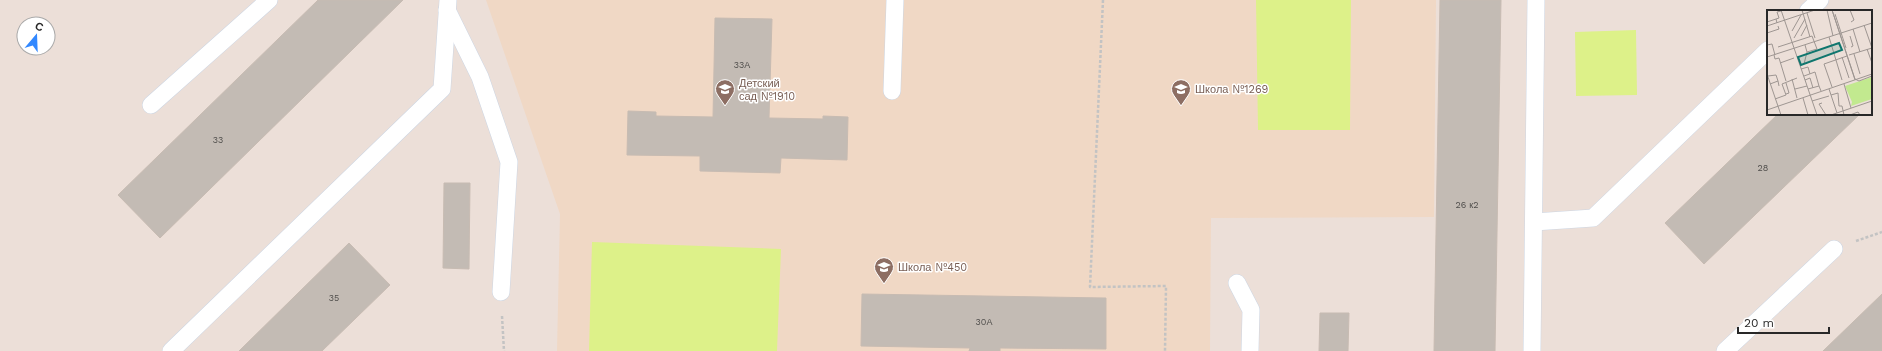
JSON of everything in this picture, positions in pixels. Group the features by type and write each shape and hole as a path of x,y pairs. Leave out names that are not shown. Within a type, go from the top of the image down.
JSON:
{"lane":[{"path":"151,105 269,0"},
{"path":"892,92 895,0"},
{"path":"1532,351 1536,0"},
{"path":"1809,10 1820,0"},
{"path":"448,5 480,77 509,162 501,292"},
{"path":"171,351 442,89 448,5"},
{"path":"1534,222 1593,218 1767,51"},
{"path":"1725,351 1834,249"},
{"path":"1237,283 1251,310 1250,351"}],"path":[{"path":"1103,0 1090,287 1166,286 1165,351"},
{"path":"501,292 504,351"}],"shaded area":[{"path":"486,0 1436,0 1434,217 1211,218 1210,351 557,351 560,214"}],"green space":[{"path":"1256,0 1351,0 1350,130 1258,130"},
{"path":"1636,30 1637,95 1576,96 1575,32"},
{"path":"592,242 781,249 777,351 589,351"}],"building":[{"path":"318,0 403,0 160,238 118,195"},
{"path":"1440,0 1501,0 1495,351 1434,351"},
{"path":"715,18 772,19 769,118 823,119 823,116 848,117 847,160 781,158 780,173 700,171 700,156 627,155 628,111 656,112 656,116 713,117"},
{"path":"1777,115 1859,115 1704,264 1665,223"},
{"path":"444,183 470,183 469,269 443,268"},
{"path":"349,243 390,285 322,351 239,351"},
{"path":"862,294 1106,298 1106,349 1000,348 1000,351 969,351 970,348 861,346"},
{"path":"1882,294 1882,351 1823,351"},
{"path":"1320,313 1349,313 1348,351 1319,351"}],"place":[{"name":"Детский сад №1910","path":"725,106"},
{"name":"Школа №1269","path":"1181,106"},
{"name":"Школа №450","path":"884,284"}]}
